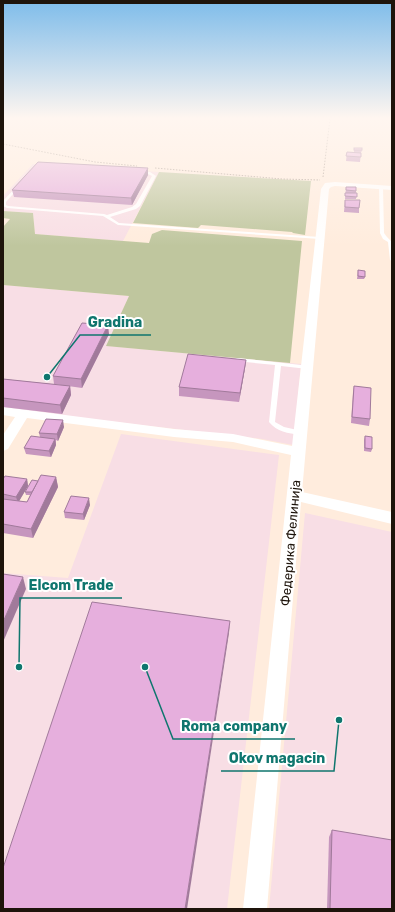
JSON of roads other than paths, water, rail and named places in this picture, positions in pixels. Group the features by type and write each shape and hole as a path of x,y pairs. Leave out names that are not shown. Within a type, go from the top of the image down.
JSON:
{"street":[{"name":"Федерика Фелинија","path":"255,909 298,452 308,367 325,189 328,185 335,184 381,187"},
{"path":"381,187 392,188"},
{"path":"3,411 174,433 233,438 298,452"},
{"path":"3,446 24,413"},
{"path":"294,495 392,518"}],"lane":[{"path":"23,180 4,202 4,205 7,207 108,216 134,208 138,205 154,176 146,172 136,172"},
{"path":"381,187 382,233 384,238 390,242 392,260"},
{"path":"108,216 112,221 118,224 320,238"},
{"path":"233,360 308,367"},
{"path":"278,364 272,422 277,428 284,431 300,433"}],"place":[{"name":"Gradina","path":"47,377"},
{"name":"Elcom Trade","path":"19,667"},
{"name":"Roma company","path":"145,667"},
{"name":"Okov magacin","path":"339,720"}]}
